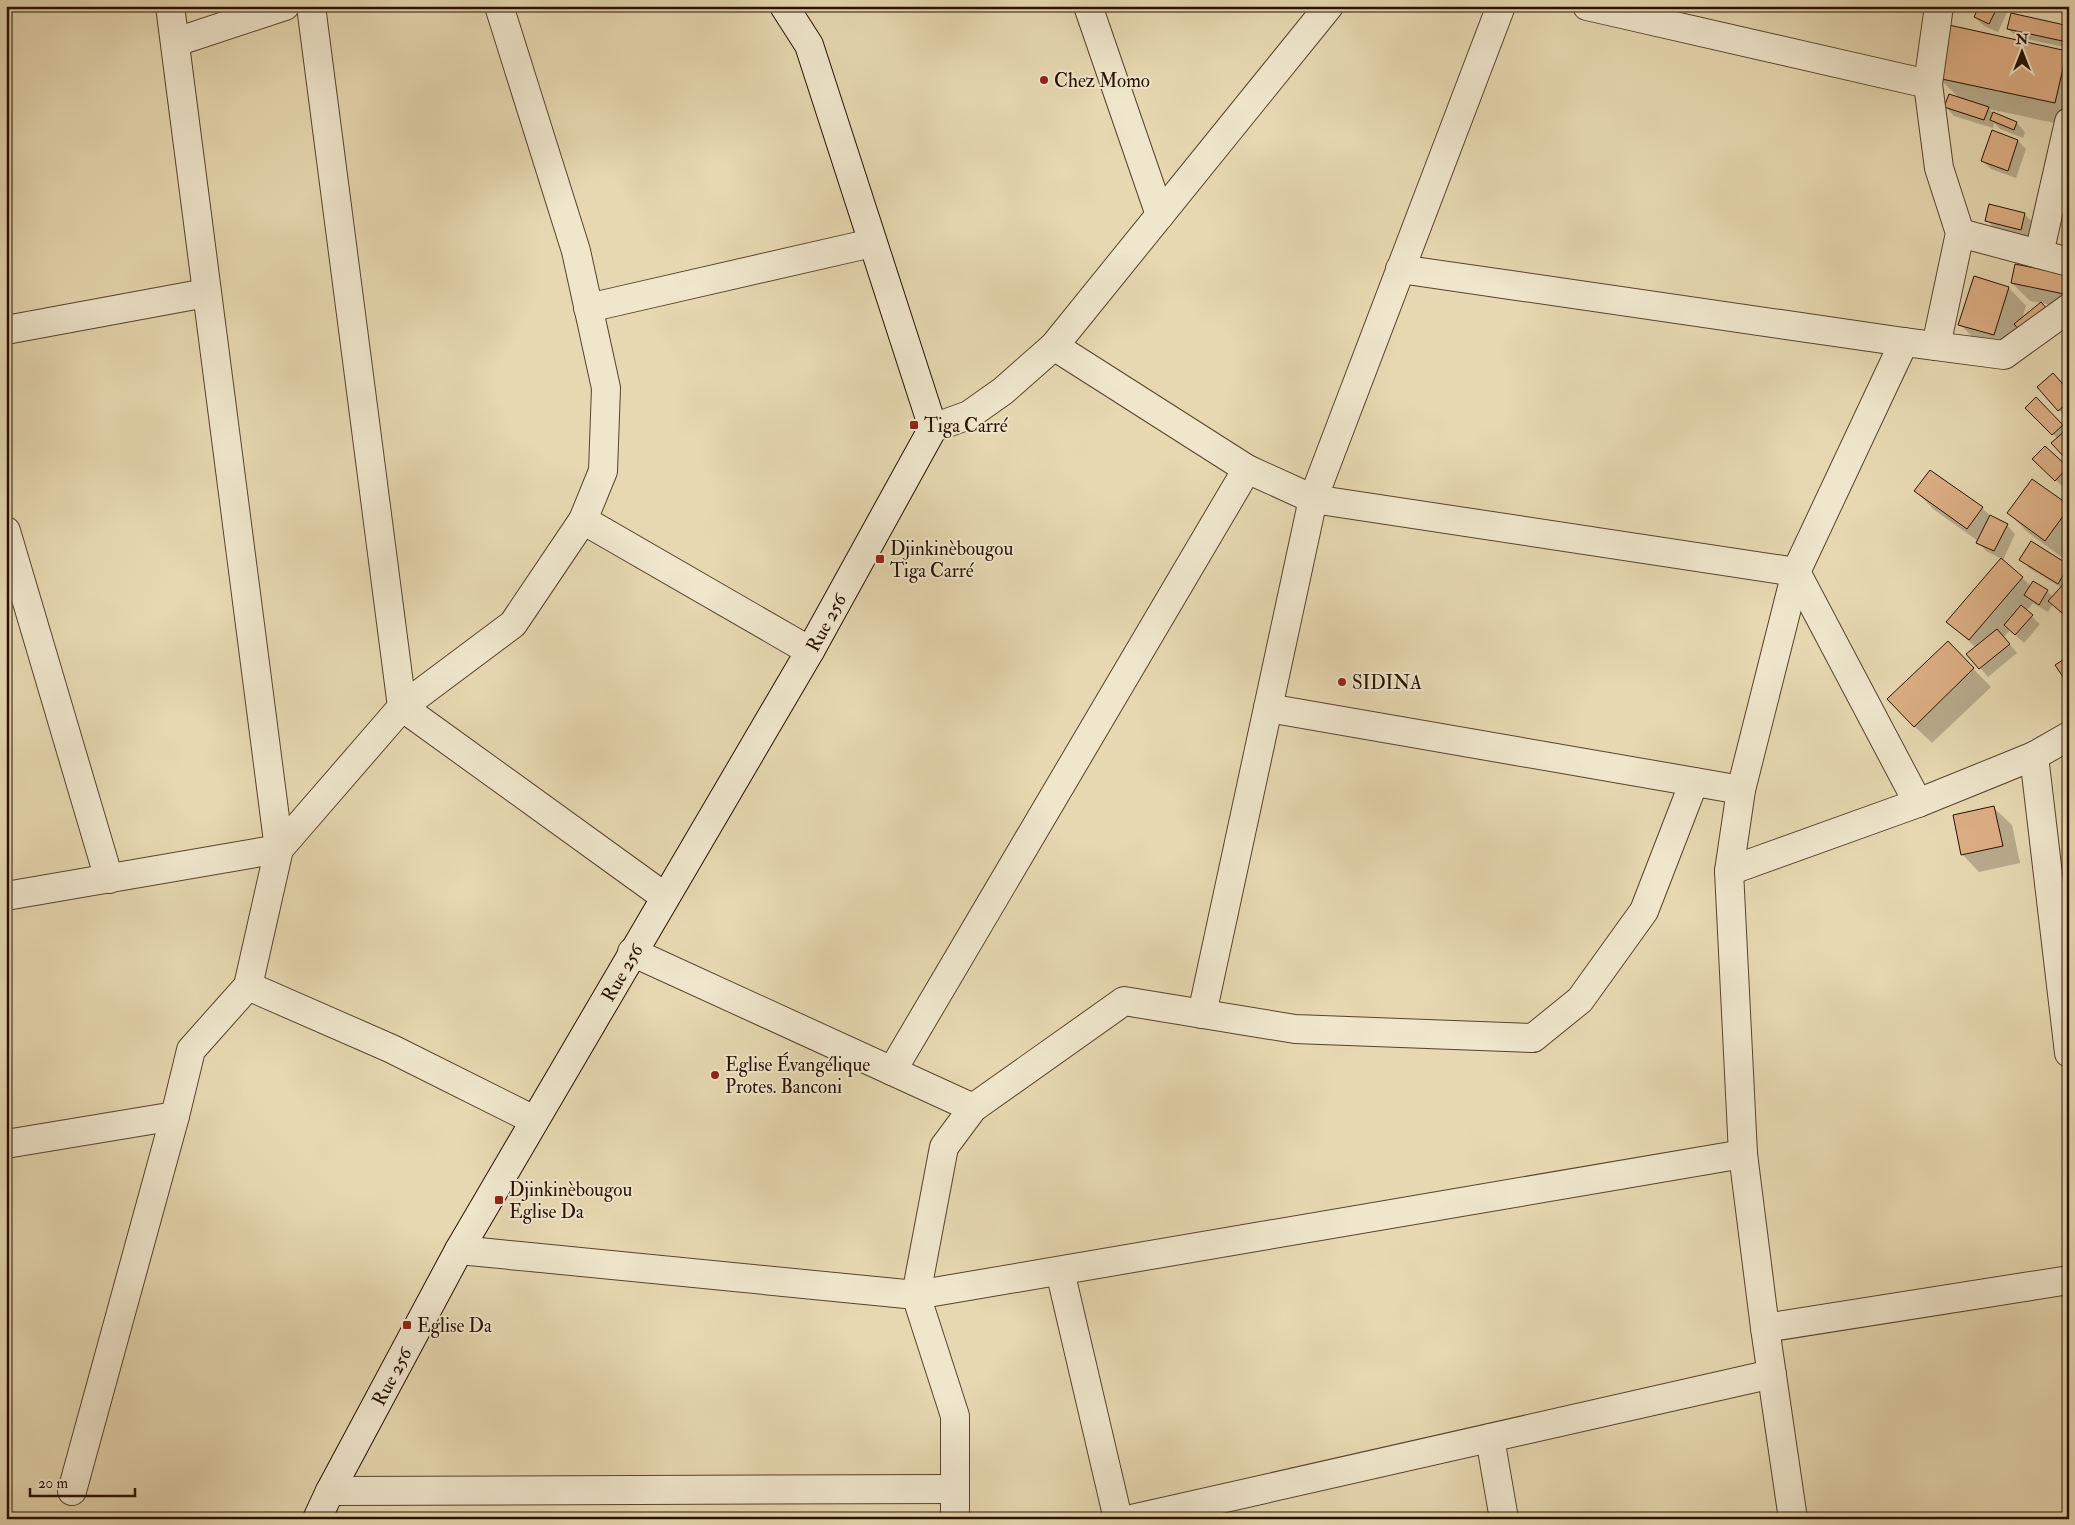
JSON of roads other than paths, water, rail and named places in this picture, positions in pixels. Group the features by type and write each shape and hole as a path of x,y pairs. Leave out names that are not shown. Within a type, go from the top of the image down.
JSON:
{"street":[{"path":"72,1492 175,1116 191,1050 248,986 279,849 170,6"},
{"path":"176,42 285,6"},
{"path":"311,6 402,707 665,897"},
{"path":"6,896 279,849 402,707 513,624 583,520 603,471 606,388 576,251 498,6"},
{"path":"784,6 809,46 933,428 969,415 1003,391 1054,346 1329,6"},
{"path":"1088,6 1160,215"},
{"path":"1202,1014 1313,499 1501,6"},
{"path":"1587,6 1928,84"},
{"path":"1936,346 1960,233 1939,168 1928,84 1939,6"},
{"path":"2039,254 2069,122"},
{"path":"1960,233 2069,262"},
{"path":"588,308 872,243"},
{"path":"1400,269 1904,342 2004,354 2069,308"},
{"path":"6,330 206,293"},
{"path":"1794,1519 1765,1328 1743,1154 1729,871 1741,790 1796,572 1904,342"},
{"path":"1054,346 1247,469 1313,499 1796,572"},
{"name":"Rue 256","path":"317,1519 330,1491 459,1250 810,651 933,428"},
{"path":"892,1071 1247,469"},
{"path":"583,520 810,651"},
{"path":"6,531 109,879"},
{"path":"1796,572 1918,803"},
{"path":"1268,708 1741,790"},
{"path":"1729,871 1918,803 2034,756 2069,736"},
{"path":"2034,756 2069,1053"},
{"path":"955,1519 955,1416 916,1295 944,1147 973,1108 1124,1001 1295,1029 1533,1038 1580,1000 1644,911 1694,782"},
{"path":"632,952 973,1108"},
{"path":"248,986 392,1049 534,1120"},
{"path":"6,1144 175,1116"},
{"path":"459,1250 916,1295 1743,1154"},
{"path":"1060,1271 1118,1519"},
{"path":"1765,1328 2069,1280"},
{"path":"1132,1519 1772,1374"},
{"path":"1490,1438 1504,1519"},
{"path":"330,1491 955,1489"}],"place":[{"name":"Chez Momo","path":"1044,80"},
{"name":"Tiga Carré","path":"914,425"},
{"name":"Djinkinèbougou Tiga Carré","path":"880,559"},
{"name":"SIDINA","path":"1342,682"},
{"name":"Eglise Évangélique Protes. Banconi","path":"715,1075"},
{"name":"Djinkinèbougou Eglise Da","path":"499,1200"},
{"name":"Eglise Da","path":"407,1325"}]}
